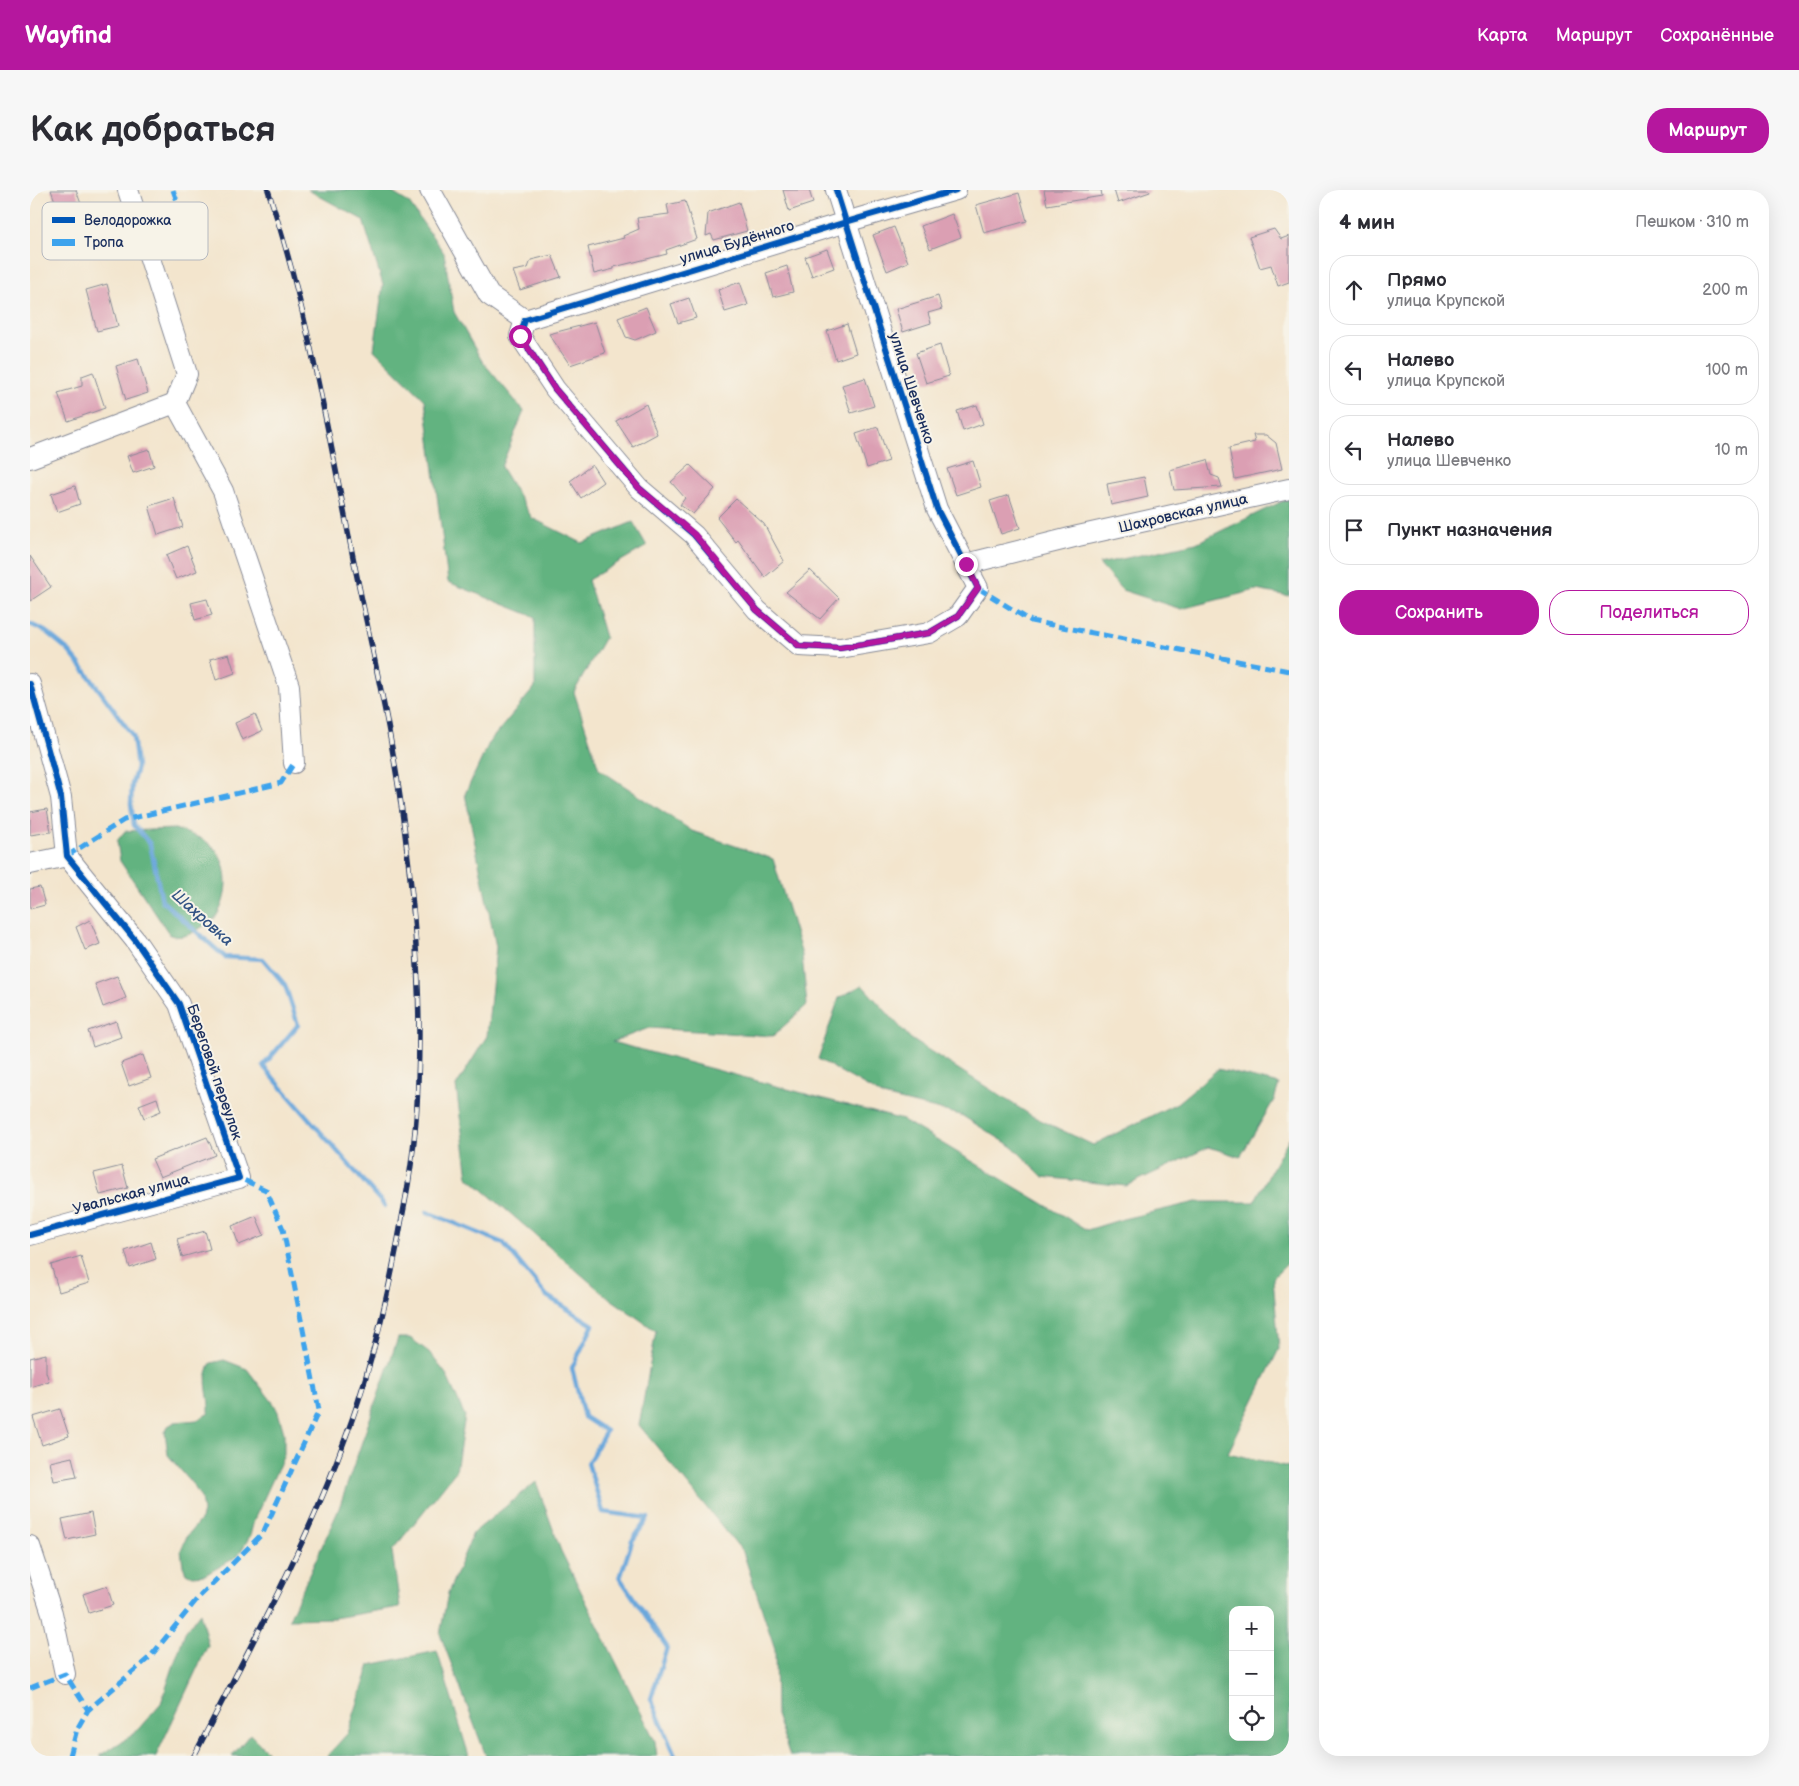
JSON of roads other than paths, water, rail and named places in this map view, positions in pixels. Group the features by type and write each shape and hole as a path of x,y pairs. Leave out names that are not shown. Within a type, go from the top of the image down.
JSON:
{"street":[{"path":"128,190 132,202"},
{"path":"430,190 489,295 525,320"},
{"name":"улица Шевченко","path":"525,320 520,336 555,389 639,488 694,534 757,610 799,646 840,648 929,633 958,616 978,588 937,509 836,190"},
{"name":"улица Будённого","path":"525,320 956,190"},
{"path":"30,458 175,403 187,374 150,260"},
{"path":"175,403 223,491 289,686 294,763"},
{"name":"Шахровская улица","path":"966,564 1078,536 1289,489"},
{"path":"30,684 61,797 67,856 30,864"},
{"name":"Береговой переулок","path":"67,856 135,940 179,1004 239,1178"},
{"name":"Увальская улица","path":"30,1235 239,1178"},
{"path":"32,1556 52,1613 65,1674"}],"waterway":[{"name":"Шахровка","path":"30,624 45,631 67,649 133,736 137,767 132,784 131,804 134,825 150,844 162,901 225,957 263,959 285,985 298,1025 263,1066 385,1206"},
{"name":"Шахровка","path":"427,1212 503,1243 547,1296 593,1325 572,1368 584,1417 606,1431 588,1463 603,1512 648,1518 632,1541 620,1578 667,1647 651,1699 675,1756"}],"railway":[{"path":"194,1756 294,1560 329,1480 355,1412 379,1330 391,1274 411,1167 417,1098 419,1011 416,942 410,873 397,775 318,380 295,284 268,190"}]}
